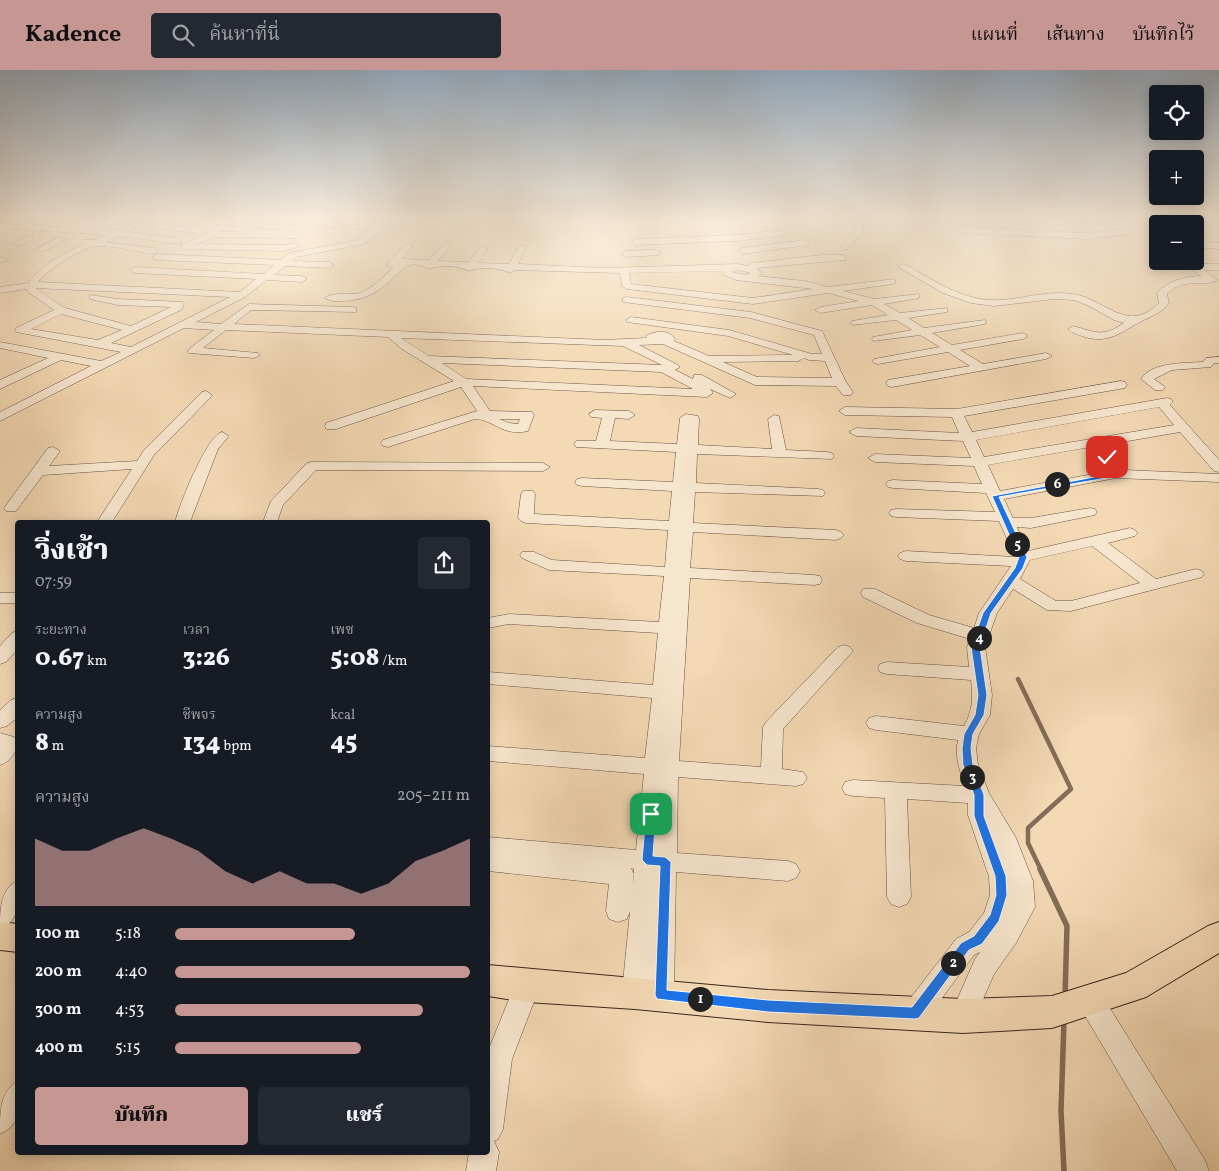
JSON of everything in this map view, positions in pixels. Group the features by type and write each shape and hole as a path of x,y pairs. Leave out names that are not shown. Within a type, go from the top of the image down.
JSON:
{"main road":[{"path":"0,936 15,938"},
{"path":"490,981 768,1006 962,1016 1052,1012 1134,986 1219,936"}],"street":[{"path":"32,288 38,274 42,271"},
{"path":"161,271 302,279"},
{"path":"0,417 242,294 272,271"},
{"path":"316,298 351,298 366,295 377,289 392,271"},
{"path":"603,271 743,271"},
{"path":"752,271 874,302 980,367"},
{"path":"911,271 944,289 986,302 1072,296 1090,300 1110,315 1120,320 1133,322"},
{"path":"1201,271 1214,280"},
{"path":"625,272 627,286 752,301 892,281"},
{"path":"1073,329 1094,336 1105,337 1161,308 1164,303 1162,293 1166,288 1186,280 1214,280"},
{"path":"32,288 61,310 100,322 132,329"},
{"path":"0,290 32,288 261,295"},
{"path":"820,310 916,296"},
{"path":"94,297 118,302 179,304 177,308 98,344"},
{"path":"653,338 632,326 626,297 751,315 818,333 844,387 755,382 706,360 668,339"},
{"path":"254,355 193,352 249,307 352,310"},
{"path":"61,310 20,330 130,350"},
{"path":"856,323 943,310"},
{"path":"630,320 732,333 809,357"},
{"path":"877,339 981,322"},
{"path":"181,325 625,343 653,338 668,339 732,333"},
{"path":"603,333 730,394"},
{"path":"388,443 474,415 485,414 463,382 430,359 397,341 391,334"},
{"path":"878,361 1023,336"},
{"path":"0,345 102,365"},
{"path":"0,353 12,348"},
{"path":"892,383 1046,356"},
{"path":"0,385 59,357"},
{"path":"706,360 830,358"},
{"path":"331,426 463,382 707,393 706,390 663,369 430,359"},
{"path":"1159,387 1147,379 1148,377 1170,368 1207,365 1210,360 1219,360"},
{"path":"845,411 957,413 1121,385"},
{"path":"1100,388 1134,408"},
{"path":"106,520 149,453 206,395"},
{"path":"856,432 968,437 1165,402 1219,468"},
{"path":"957,413 994,492 1022,559"},
{"path":"595,414 629,415"},
{"path":"609,415 603,441 604,444 609,445"},
{"path":"774,419 780,454"},
{"path":"875,458 980,462 1184,427"},
{"path":"183,520 212,448 222,436"},
{"path":"1086,443 1107,457 1120,474"},
{"path":"581,444 827,456"},
{"path":"648,994 662,768 687,449"},
{"path":"1204,449 1219,450"},
{"path":"11,508 53,451"},
{"path":"39,471 78,467 141,465"},
{"path":"271,520 276,504 312,466 543,467"},
{"path":"893,484 994,492 1120,474 1219,478"},
{"path":"582,482 684,485 818,493"},
{"path":"528,494 526,518 836,535"},
{"path":"896,513 1031,522 1090,512"},
{"path":"906,556 1022,559 1130,532"},
{"path":"1094,540 1152,585"},
{"path":"528,554 549,564 814,580"},
{"path":"962,1016 984,967 1007,935 1022,907 1021,881 1005,838 979,795 968,765 966,748 969,734 980,715 982,695 976,647 988,613 1022,559"},
{"path":"1010,580 1054,606 1070,606 1196,574"},
{"path":"870,592 923,619 980,636"},
{"path":"0,598 15,598"},
{"path":"490,624 509,619 674,629"},
{"path":"0,658 15,640"},
{"path":"771,776 773,727 844,651"},
{"path":"887,668 979,674"},
{"path":"490,678 668,692"},
{"path":"0,721 15,708"},
{"path":"876,724 969,734"},
{"path":"0,740 7,742 8,746 0,757"},
{"path":"490,754 796,778"},
{"path":"853,788 979,795"},
{"path":"896,791 899,897"},
{"path":"915,1013 965,947 978,940 994,918 1002,895 1001,876 979,816 979,795"},
{"path":"490,846 788,871"},
{"path":"490,862 622,875 618,911"},
{"path":"0,918 15,896"},
{"path":"490,1114 498,1059 527,986"},
{"path":"1090,1000 1194,1171"},
{"path":"0,1118 15,1099"},
{"path":"481,1171 484,1155"}],"waterway":[{"path":"1018,679 1071,789 1028,828 1028,843 1041,870"},
{"path":"1040,869 1067,926 1065,997"},
{"path":"1064,1021 1061,1111 1064,1171"}],"route":[{"path":"651,814 647,860 665,862 661,995 768,1006 915,1013 965,947 978,940 994,918 1002,895 1001,876 979,816 979,795 968,765 966,748 969,734 980,715 982,695 976,647 988,613 1019,568 1023,557 995,496 1120,474 1107,457"}]}
